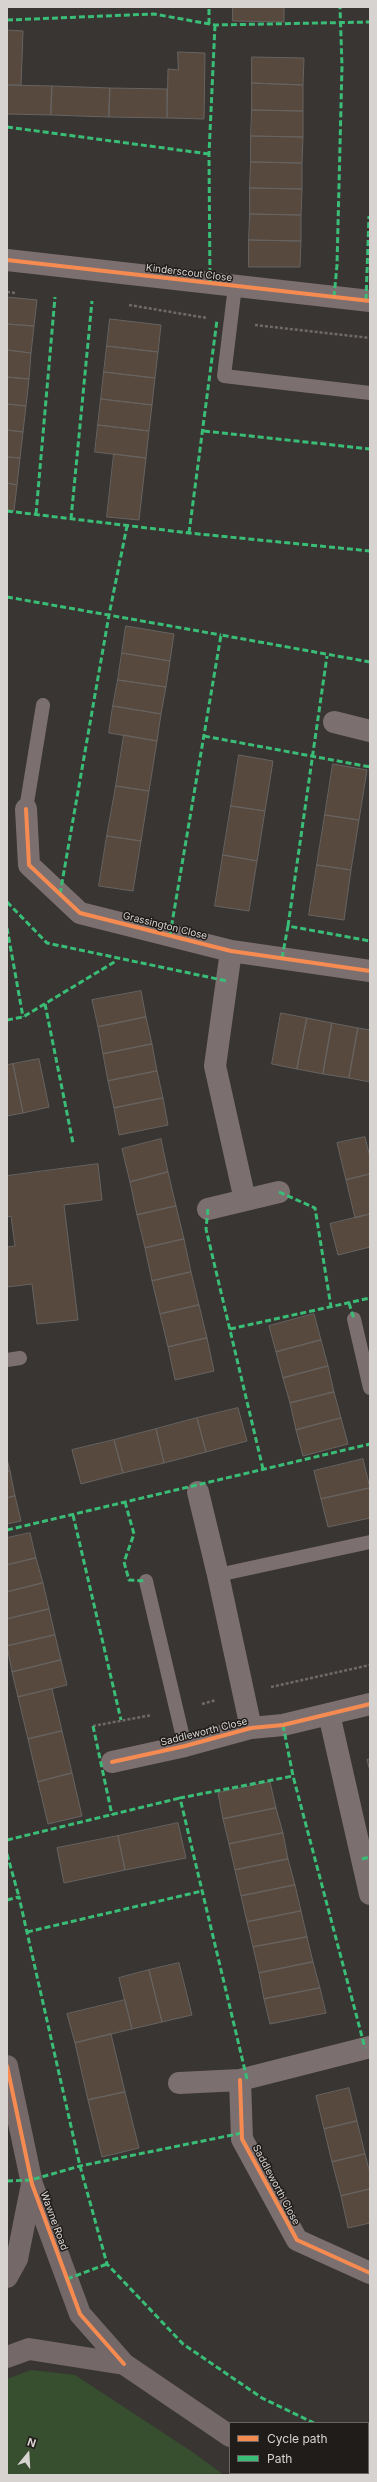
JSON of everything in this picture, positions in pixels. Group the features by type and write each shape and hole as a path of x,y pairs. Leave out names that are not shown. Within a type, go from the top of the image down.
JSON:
{"street":[{"name":"Kinderscout Close","path":"7,260 370,301"},
{"path":"334,722 370,731"},
{"name":"Grassington Close","path":"26,809 29,865 80,913 231,951 370,971"},
{"path":"231,951 216,1066 245,1200"},
{"path":"208,1208 279,1192"},
{"name":"Saddleworth Close","path":"198,1492 218,1574 251,1728"},
{"name":"Saddleworth Close","path":"112,1762 185,1746 251,1728 283,1725 370,1704"},
{"path":"329,1714 370,1894"},
{"path":"179,2084 240,2080 370,2047"},
{"name":"Wawne Road","path":"7,2066 32,2184 80,2314 124,2364"},
{"name":"Saddleworth Close","path":"240,2080 242,2139 297,2240 370,2272"},
{"name":"Wawne Road","path":"7,2277 17,2259 32,2184"},
{"path":"7,2357 29,2349 124,2364 229,2435"}],"lane":[{"path":"235,286 229,322 224,376 370,393"},
{"path":"26,809 43,704"},
{"path":"354,1319 370,1388"},
{"path":"218,1574 370,1542"},
{"path":"146,1581 185,1746"}],"path":[{"path":"7,292 21,293"},
{"path":"124,305 229,322 370,338"}],"green space":[{"path":"31,2370 75,2375 191,2451 224,2475 7,2475 7,2379"}],"building":[{"path":"233,7 284,7 284,22 233,21"},
{"path":"7,30 23,31 21,85 7,85"},
{"path":"178,52 205,53 204,119 167,118 168,69 178,70"},
{"path":"252,57 304,58 303,85 252,83"},
{"path":"252,83 303,85 303,111 252,110"},
{"path":"7,85 52,86 51,115 7,114"},
{"path":"52,86 110,88 109,117 51,115"},
{"path":"110,88 167,89 167,118 109,117"},
{"path":"252,110 303,111 303,137 251,136"},
{"path":"251,136 303,137 302,163 251,162"},
{"path":"251,162 302,163 302,189 250,188"},
{"path":"250,188 302,189 301,215 250,214"},
{"path":"250,214 301,215 301,241 249,240"},
{"path":"249,240 301,241 300,267 249,267"},
{"path":"7,297 37,300 34,326 7,324"},
{"path":"110,319 161,325 158,352 107,346"},
{"path":"7,324 34,326 31,353 7,350"},
{"path":"107,346 158,352 155,378 104,372"},
{"path":"7,350 31,353 29,379 7,377"},
{"path":"104,372 155,378 152,405 101,399"},
{"path":"7,377 29,379 26,406 7,404"},
{"path":"101,399 152,405 149,431 98,425"},
{"path":"7,404 26,406 23,432 7,430"},
{"path":"98,425 149,431 146,458 95,452"},
{"path":"7,430 23,432 20,458 7,457"},
{"path":"114,454 146,458 139,520 107,517"},
{"path":"7,457 20,458 17,485 7,483"},
{"path":"7,483 17,485 14,511 7,510"},
{"path":"126,626 174,634 170,661 122,653"},
{"path":"122,653 170,661 166,687 118,680"},
{"path":"118,680 166,687 161,714 113,706"},
{"path":"113,706 161,714 157,741 109,733"},
{"path":"124,735 157,741 149,791 116,786"},
{"path":"239,755 273,761 265,811 231,806"},
{"path":"333,764 367,770 359,820 325,815"},
{"path":"116,786 149,791 141,841 107,836"},
{"path":"231,806 265,811 257,861 223,855"},
{"path":"325,815 359,820 351,870 317,865"},
{"path":"107,836 141,841 133,891 99,886"},
{"path":"223,855 257,861 249,911 215,906"},
{"path":"317,865 351,870 344,920 309,915"},
{"path":"141,991 146,1017 98,1027 92,1000"},
{"path":"281,1013 307,1018 297,1069 272,1064"},
{"path":"146,1017 152,1044 103,1054 98,1027"},
{"path":"307,1018 332,1023 323,1074 297,1069"},
{"path":"332,1023 358,1028 349,1078 323,1074"},
{"path":"358,1028 370,1030 370,1082 349,1078"},
{"path":"152,1044 157,1071 108,1081 103,1054"},
{"path":"39,1059 49,1107 23,1113 13,1064"},
{"path":"13,1064 23,1113 7,1116 7,1065"},
{"path":"157,1071 163,1098 114,1108 108,1081"},
{"path":"163,1098 168,1125 119,1135 114,1108"},
{"path":"365,1137 370,1157 370,1174 346,1180 337,1143"},
{"path":"161,1139 168,1172 130,1182 122,1149"},
{"path":"98,1164 102,1200 64,1205 78,1320 37,1324 32,1284 7,1287 7,1247 15,1246 11,1216 7,1217 7,1176"},
{"path":"168,1172 176,1206 137,1215 130,1182"},
{"path":"370,1174 370,1214 355,1218 346,1180"},
{"path":"176,1206 184,1239 145,1248 137,1215"},
{"path":"370,1214 370,1247 338,1255 330,1224"},
{"path":"184,1239 191,1272 152,1281 145,1248"},
{"path":"191,1272 199,1305 160,1314 152,1281"},
{"path":"199,1305 207,1338 168,1347 160,1314"},
{"path":"314,1314 321,1340 276,1352 269,1326"},
{"path":"207,1338 214,1371 175,1380 168,1347"},
{"path":"321,1340 328,1366 283,1378 276,1352"},
{"path":"328,1366 334,1392 290,1403 283,1378"},
{"path":"334,1392 341,1418 296,1430 290,1403"},
{"path":"238,1408 247,1441 206,1452 197,1418"},
{"path":"197,1418 206,1452 164,1463 156,1429"},
{"path":"341,1418 348,1444 303,1456 296,1430"},
{"path":"156,1429 164,1463 123,1473 114,1440"},
{"path":"114,1440 123,1473 81,1484 72,1450"},
{"path":"7,1459 10,1471 7,1471"},
{"path":"363,1459 370,1488 321,1499 314,1471"},
{"path":"7,1471 10,1471 15,1496 7,1498"},
{"path":"370,1488 370,1518 328,1527 321,1499"},
{"path":"15,1496 21,1521 7,1524 7,1498"},
{"path":"30,1533 36,1558 7,1565 7,1538"},
{"path":"36,1558 43,1583 7,1592 7,1565"},
{"path":"43,1583 49,1609 7,1619 7,1592"},
{"path":"49,1609 55,1635 7,1646 7,1619"},
{"path":"55,1635 61,1660 12,1672 7,1646"},
{"path":"61,1660 67,1685 18,1697 12,1672"},
{"path":"52,1689 62,1731 28,1739 18,1697"},
{"path":"62,1731 72,1773 38,1782 28,1739"},
{"path":"370,1759 370,1771 367,1760"},
{"path":"72,1773 82,1816 48,1824 38,1782"},
{"path":"270,1782 276,1808 223,1819 218,1793"},
{"path":"276,1808 283,1833 229,1844 223,1819"},
{"path":"178,1823 186,1858 125,1870 118,1836"},
{"path":"283,1833 288,1859 235,1870 229,1844"},
{"path":"118,1836 125,1870 64,1883 57,1848"},
{"path":"288,1859 295,1885 241,1896 235,1870"},
{"path":"295,1885 301,1911 247,1922 241,1896"},
{"path":"301,1911 307,1937 253,1947 247,1922"},
{"path":"307,1937 313,1962 259,1973 253,1947"},
{"path":"313,1962 320,1988 264,1999 259,1973"},
{"path":"179,1963 192,2015 162,2022 149,1970"},
{"path":"149,1970 162,2022 132,2029 119,1978"},
{"path":"320,1988 326,2013 270,2024 264,1999"},
{"path":"125,2000 132,2029 75,2043 67,2014"},
{"path":"111,2034 125,2092 88,2100 75,2043"},
{"path":"349,2088 357,2121 324,2129 316,2096"},
{"path":"125,2092 139,2148 102,2157 88,2100"},
{"path":"357,2121 365,2154 332,2162 324,2129"},
{"path":"365,2154 370,2173 370,2189 341,2196 332,2162"},
{"path":"370,2189 370,2223 348,2228 341,2196"}],"marked path":[{"path":"209,7 209,24"},
{"path":"334,297 337,265 342,66 340,7"},
{"path":"7,20 154,14 215,25 370,22"},
{"path":"210,283 209,154 215,25"},
{"path":"7,127 209,154"},
{"path":"366,300 369,216"},
{"path":"36,514 55,297"},
{"path":"71,519 92,301"},
{"path":"189,533 217,320"},
{"path":"204,431 370,449"},
{"path":"7,511 189,533 370,551"},
{"path":"60,894 109,615 127,526"},
{"path":"7,597 221,635"},
{"path":"170,935 221,635 370,662"},
{"path":"288,926 327,656"},
{"path":"204,736 370,767"},
{"path":"7,902 47,943 227,981"},
{"path":"282,958 288,926 370,941"},
{"path":"7,928 23,1017"},
{"path":"7,1020 23,1017 116,961"},
{"path":"45,1004 73,1143"},
{"path":"279,1192 315,1208 331,1307"},
{"path":"208,1209 206,1229 263,1469"},
{"path":"230,1329 370,1298"},
{"path":"349,1303 354,1319"},
{"path":"7,1530 370,1444"},
{"path":"125,1502 134,1534 124,1562 129,1580 146,1581"},
{"path":"73,1515 121,1720"},
{"path":"283,1725 293,1776 365,2048"},
{"path":"93,1726 112,1815"},
{"path":"247,2079 180,1798 293,1776"},
{"path":"7,1840 180,1798"},
{"path":"7,1854 19,1897"},
{"path":"362,1859 370,1857"},
{"path":"27,1932 202,1891"},
{"path":"7,1900 19,1897 80,2166 107,2264 183,2344 262,2398 312,2422"},
{"path":"7,2181 31,2180 80,2166 242,2133"},
{"path":"67,2279 107,2264"}],"cycle path":[{"path":"7,260 370,301"},
{"path":"26,809 29,865 80,913 231,951 370,971"},
{"path":"112,1762 185,1746 251,1728 283,1725 370,1704"},
{"path":"7,2066 32,2184 80,2314 124,2364"},
{"path":"240,2080 242,2139 297,2240 370,2273"}]}
